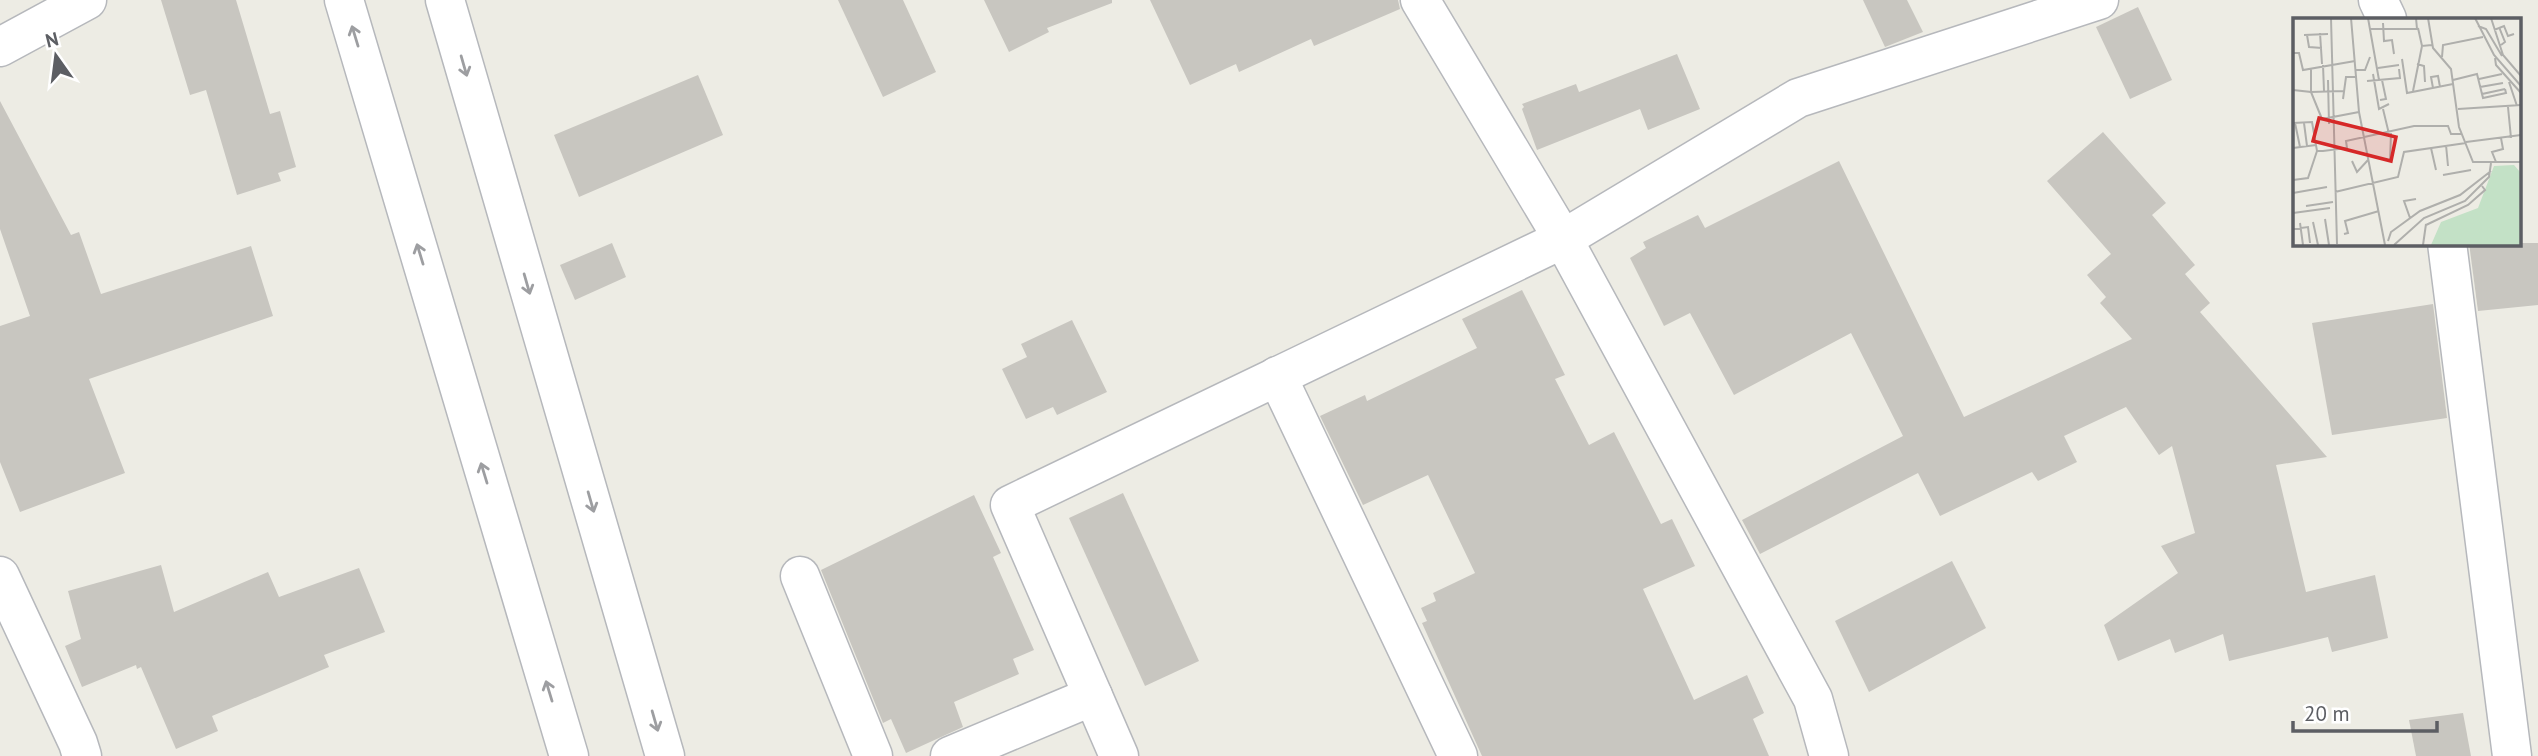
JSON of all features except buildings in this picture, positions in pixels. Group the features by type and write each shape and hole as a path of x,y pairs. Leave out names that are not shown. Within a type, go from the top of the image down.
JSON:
{"street":[{"path":"0,47 87,0"},
{"path":"344,0 569,756"},
{"path":"444,0 665,756"},
{"path":"1420,0 1563,239 1813,699 1829,756"},
{"path":"1119,756 1010,505 1563,239 1798,98 2099,0"},
{"path":"2378,0 2387,18"},
{"path":"2447,245 2512,756"},
{"path":"1277,376 1458,756"},
{"path":"0,576 82,756"},
{"path":"800,576 873,756"},
{"path":"950,756 1093,696"}]}
